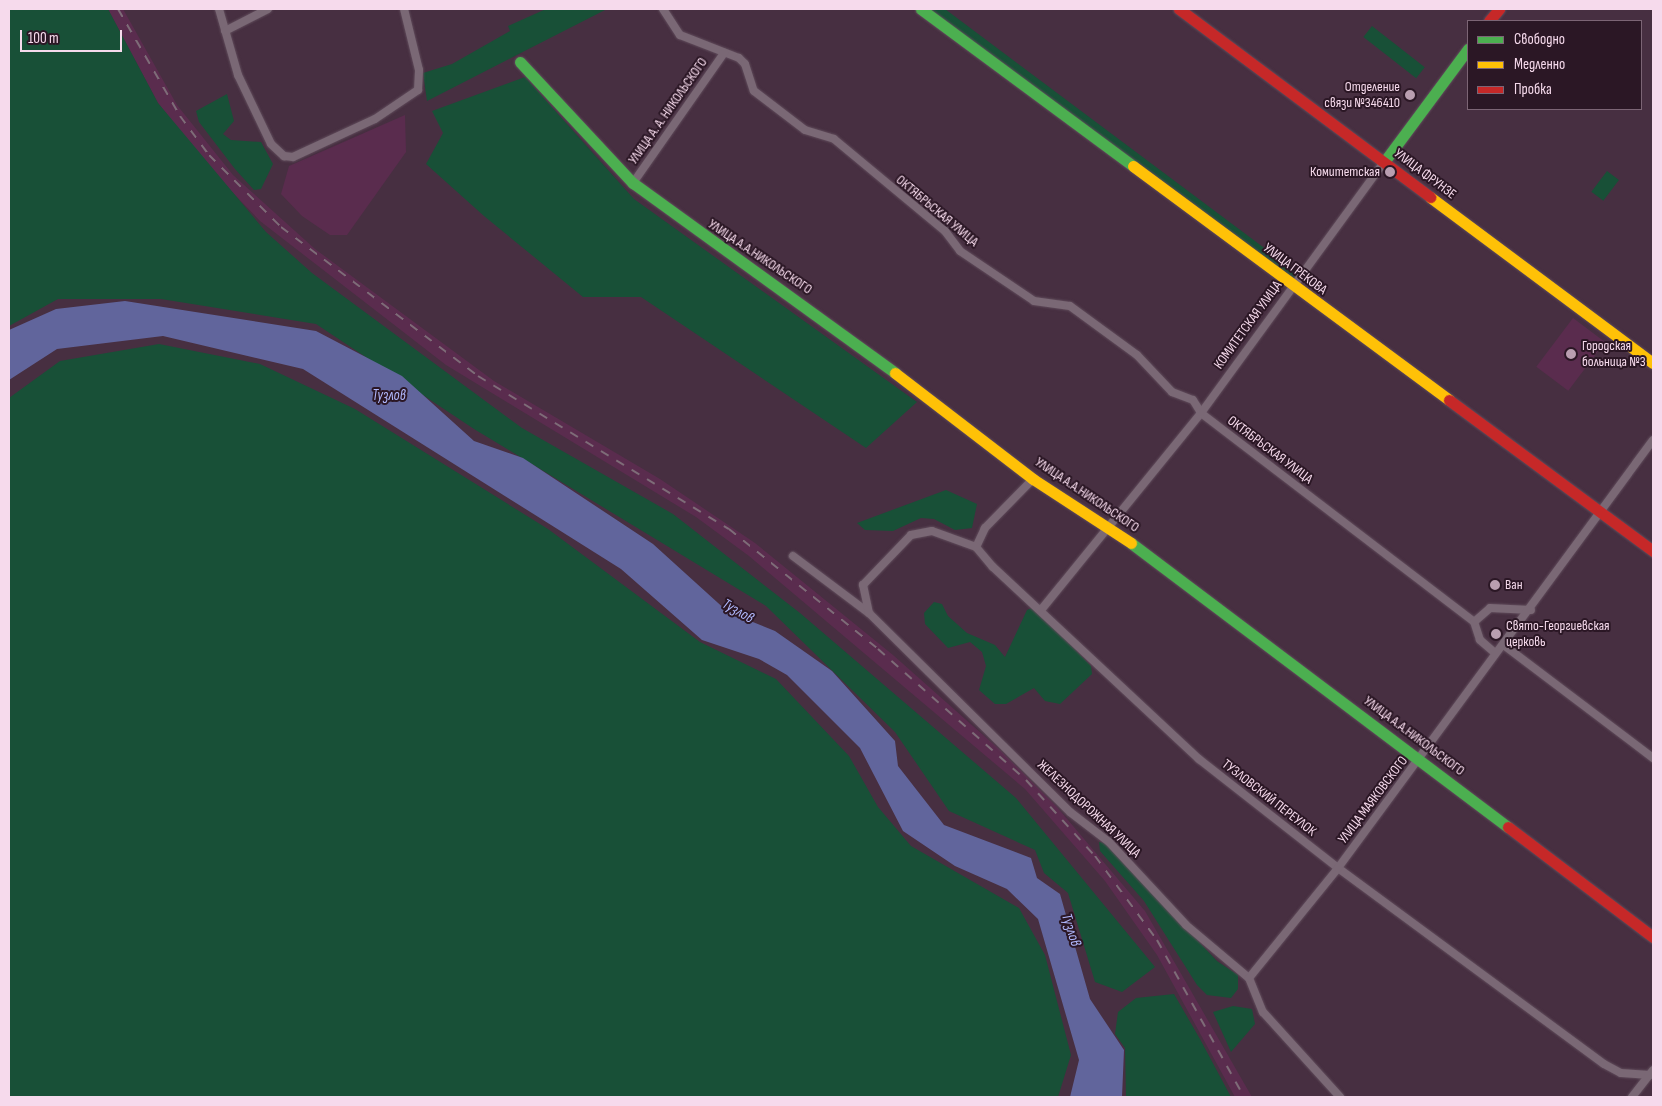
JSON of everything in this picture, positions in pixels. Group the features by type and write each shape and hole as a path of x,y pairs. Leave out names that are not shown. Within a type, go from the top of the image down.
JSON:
{"street":[{"path":"219,9 238,75 271,144 284,156 302,155 410,100 418,90 419,70 404,9"},
{"path":"225,31 268,9"},
{"name":"ОКТЯБРЬСКАЯ УЛИЦА","path":"663,9 680,34 746,64 754,91 805,130 834,139 944,231 960,251 1034,301 1070,306 1137,355 1172,392 1193,400 1201,413 1474,622"},
{"name":"УЛИЦА ГРЕКОВА","path":"921,9 1294,288 1653,551"},
{"name":"УЛИЦА ФРУНЗЕ","path":"1179,9 1653,363"},
{"path":"1490,20 1499,9"},
{"name":"КОМИТЕТСКАЯ УЛИЦА","path":"1041,610 1201,413 1467,50"},
{"name":"УЛИЦА А. А. НИКОЛЬСКОГО","path":"633,183 724,53"},
{"name":"УЛИЦА А.А.НИКОЛЬСКОГО","path":"520,62 633,183 815,312 1033,479 1109,526 1420,758 1653,937"},
{"name":"УЛИЦА МАЯКОВСКОГО","path":"1249,978 1338,868 1495,653 1505,646 1653,440"},
{"path":"868,613 863,585 912,535 932,531 976,547 985,528 1033,479"},
{"name":"ТУЗЛОВСКИЙ ПЕРЕУЛОК","path":"976,547 1199,759 1338,868 1604,1064 1621,1073 1651,1073"},
{"name":"ЖЕЛЕЗНОДОРОЖНАЯ УЛИЦА","path":"793,556 868,613 1070,812 1109,842 1186,925 1249,978 1262,1012 1340,1097"},
{"path":"1495,653 1480,640 1474,622 1490,608 1531,610"},
{"path":"1505,646 1653,758"},
{"path":"1632,1097 1651,1073"}],"shaded area":[{"path":"108,9 123,9 177,105 233,175 315,249 494,381 660,479 755,543 893,655 1000,750 1057,807 1145,911 1252,1097 1235,1097 1157,955 1105,881 1025,789 749,556 696,517 446,365 260,221 211,170 158,103"},
{"path":"405,115 406,152 347,235 330,235 302,216 281,194 289,166"},
{"name":"Городская больница №3","path":"1573,318 1605,342 1568,391 1536,367"}],"green space":[{"path":"9,9 108,9 158,103 266,232 312,273 522,428 673,514 800,613 1016,798 1155,967 1122,992 1095,982 1068,893 1044,873 1035,850 949,811 895,732 766,606 474,429 316,324 161,299 58,299 9,326"},
{"path":"546,9 607,9 427,101 423,73 452,64 510,31 508,26"},
{"path":"926,9 945,9 1299,274 1294,279"},
{"path":"1372,26 1425,67 1416,78 1363,37"},
{"path":"525,77 634,199 917,402 866,448 641,297 583,297 484,216 426,164 443,133 432,111"},
{"path":"227,94 234,121 223,134 231,140 261,142 273,164 261,189 254,190 235,169 199,122 196,111"},
{"path":"1607,171 1619,180 1603,201 1591,192"},
{"path":"159,344 260,364 355,409 548,529 700,642 776,679 849,756 878,807 911,846 1019,908 1045,955 1071,1055 1058,1097 9,1097 9,398 60,361"},
{"path":"946,490 977,504 972,528 955,530 934,519 921,518 893,531 865,530 857,523"},
{"path":"934,602 942,604 948,616 967,633 995,645 1005,657 1027,610 1034,607 1091,666 1092,674 1060,704 1045,701 1034,688 1006,704 995,704 979,690 986,666 982,652 970,642 948,648 925,624 924,613"},
{"path":"1099,842 1106,843 1217,961 1238,975 1238,989 1231,998 1207,995 1197,985 1144,901 1100,851"},
{"path":"1174,994 1231,1097 1126,1097 1125,1048 1115,1034 1118,1012 1136,998"},
{"path":"1233,1006 1252,1009 1255,1024 1231,1052 1213,1012"}],"water":[{"name":"Тузлов","path":"125,301 316,331 402,376 474,441 523,458 653,544 728,612 775,631 832,671 895,741 898,766 944,825 1031,858 1037,878 1060,894 1090,999 1124,1050 1122,1097 1070,1097 1079,1060 1038,919 1007,889 955,866 903,831 860,748 787,675 759,659 702,640 621,569 303,369 163,336 57,349 9,380 9,330 56,309"}],"railway":[{"path":"118,9 180,116 209,155 281,227 478,376 729,529 878,649 1026,780 1095,856 1157,940 1244,1097"}],"traffic: fast":[{"path":"921,9 1133,166"},
{"path":"1384,162 1467,50"},
{"path":"520,62 633,183 895,373"},
{"path":"1131,543 1508,827"}],"traffic: slow":[{"path":"1133,166 1449,400"},
{"path":"1430,197 1653,363"},
{"path":"895,373 1033,479 1131,543"}],"traffic: jam":[{"path":"1179,9 1430,197"},
{"path":"1490,20 1499,9"},
{"path":"1449,400 1653,551"},
{"path":"1508,827 1653,937"}],"place":[{"name":"Отделение связи №346410","path":"1410,95"},
{"name":"Комитетская","path":"1390,172"},
{"name":"Городская больница №3","path":"1571,354"},
{"name":"Ван","path":"1495,585"},
{"name":"Свято-Георгиевская церковь","path":"1496,634"}]}
